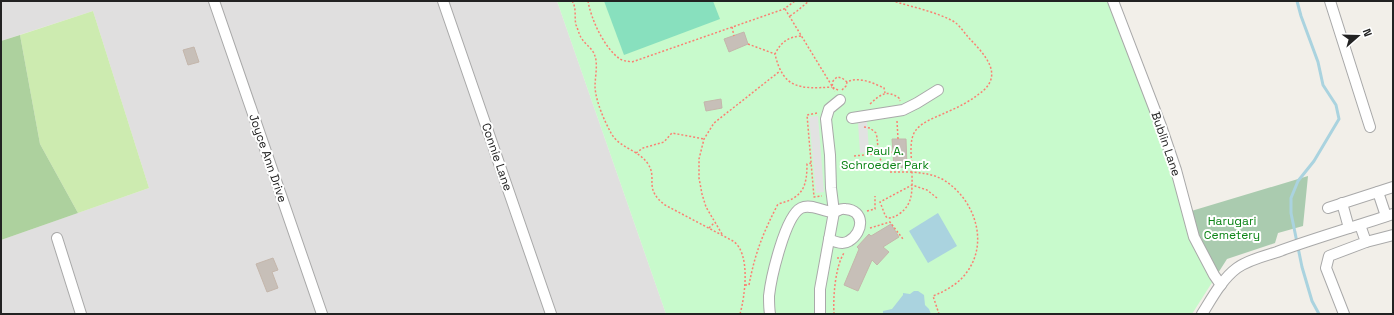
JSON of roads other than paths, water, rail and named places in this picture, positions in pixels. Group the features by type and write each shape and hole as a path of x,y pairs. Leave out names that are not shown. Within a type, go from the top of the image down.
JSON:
{"street":[{"name":"Joyce Ann Drive","path":"214,1 322,314"},
{"name":"Connie Lane","path":"443,1 551,314"},
{"name":"Bublin Lane","path":"1113,1 1176,170 1194,237 1204,258 1221,285"},
{"path":"1330,1 1370,127"},
{"path":"852,118 903,110 938,90"},
{"path":"820,314 820,289 834,212 826,119 829,109 840,100"},
{"path":"1328,208 1393,187"},
{"path":"1202,314 1221,285 1238,267 1250,261 1390,215 1378,192"},
{"path":"1342,203 1349,228"},
{"path":"770,314 769,297 776,263 786,232 795,213 800,208 806,206 834,212 839,209 850,210 859,217 861,227 858,233 847,242 841,243 829,239"},
{"path":"1360,225 1366,242"},
{"path":"1344,314 1326,268 1329,256 1366,242 1393,235"},
{"path":"57,238 81,314"}],"water":[{"path":"938,213 957,246 928,263 909,231"},
{"path":"914,291 918,291 924,295 925,305 931,314 883,314 883,311 892,309 903,293 910,294"}],"waterway":[{"path":"1297,1 1318,62 1323,85 1336,105 1339,119 1314,161 1298,181 1291,198 1291,213 1302,267 1312,301 1319,314"}],"park label":[{"name":"Paul A. Schroeder Park","path":"885,158"},
{"name":"Harugari Cemetery","path":"1232,228"}]}
